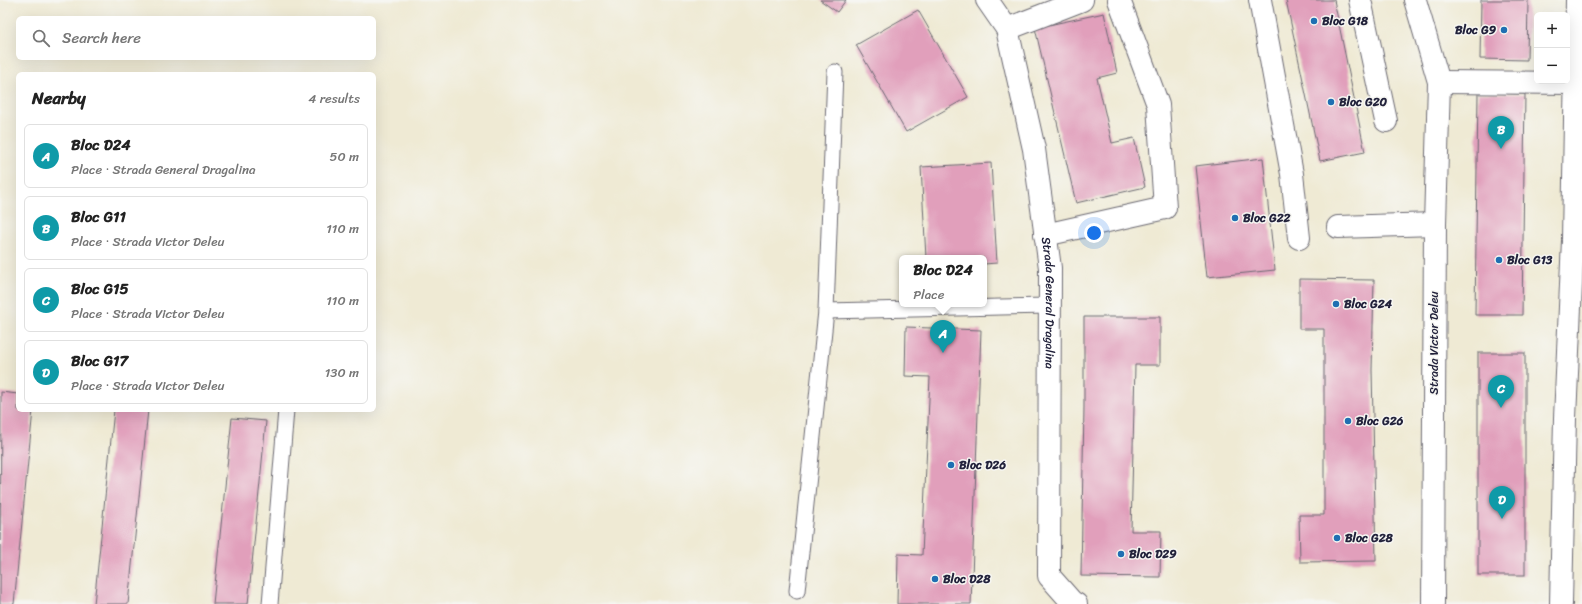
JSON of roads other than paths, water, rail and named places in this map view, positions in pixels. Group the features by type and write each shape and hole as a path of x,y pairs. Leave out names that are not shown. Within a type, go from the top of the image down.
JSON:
{"street":[{"name":"Strada General Dragalina","path":"987,0 1007,29 1034,149 1050,268 1049,576 1072,602 1076,604"},
{"path":"1007,29 1082,0"},
{"path":"1045,235 1165,208 1158,105 1119,0"},
{"path":"1260,0 1292,174 1298,238"},
{"path":"1360,0 1386,121"},
{"name":"Strada Victor Deleu","path":"1414,0 1440,82 1435,224 1432,604"},
{"path":"1561,604 1565,418 1573,240 1577,0"},
{"path":"1440,82 1576,83"},
{"path":"1338,227 1435,224"}],"lane":[{"path":"797,590 826,311 834,72"},
{"path":"826,311 1050,306"},
{"path":"270,604 286,412"}],"place":[{"name":"Bloc G18","path":"1314,21"},
{"name":"Bloc G9","path":"1504,30"},
{"name":"Bloc G20","path":"1331,102"},
{"name":"Bloc G11","path":"1501,149"},
{"name":"Bloc G22","path":"1235,218"},
{"name":"Bloc G13","path":"1499,260"},
{"name":"Bloc G24","path":"1336,304"},
{"name":"Bloc D24","path":"943,353"},
{"name":"Bloc G15","path":"1501,408"},
{"name":"Bloc G26","path":"1348,421"},
{"name":"Bloc D26","path":"951,465"},
{"name":"Bloc G17","path":"1502,519"},
{"name":"Bloc G28","path":"1337,538"},
{"name":"Bloc D29","path":"1121,554"},
{"name":"Bloc D28","path":"935,579"}]}
